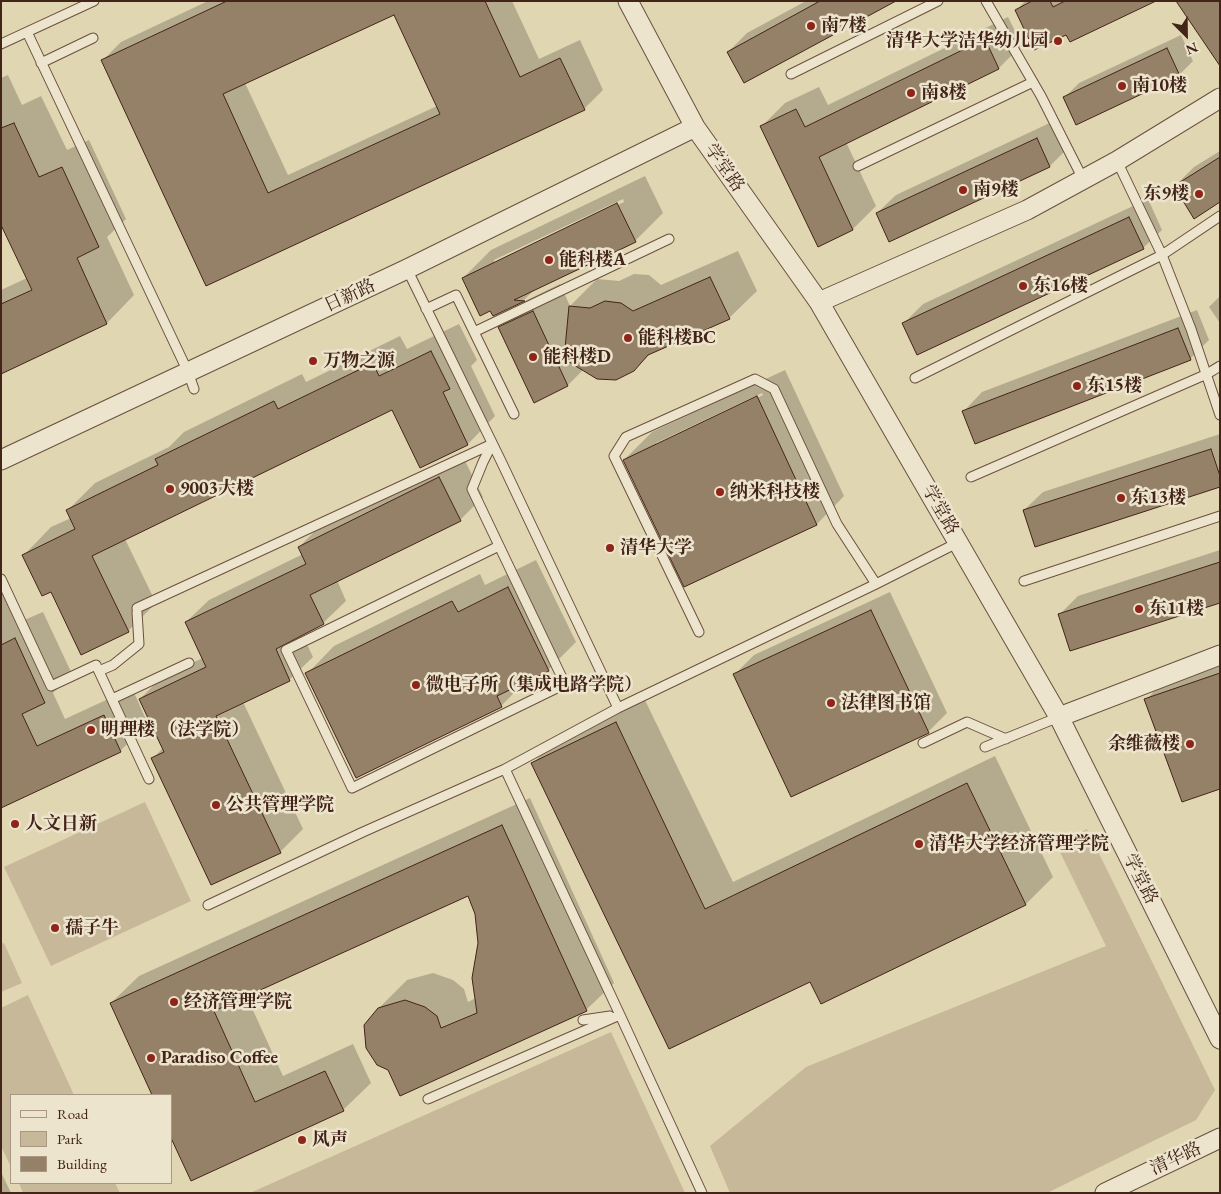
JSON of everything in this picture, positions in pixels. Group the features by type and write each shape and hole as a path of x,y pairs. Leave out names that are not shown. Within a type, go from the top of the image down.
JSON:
{"street":[{"name":"学堂路","path":"628,1 695,127 820,302 1059,717 1220,1038"},
{"path":"820,302 1027,210 1084,181 1220,98"},
{"name":"日新路","path":"1,460 191,381 407,269 695,127"},
{"path":"1059,717 1220,655"},
{"name":"清华路","path":"1105,1193 1220,1138"}],"lane":[{"path":"1,44 94,1"},
{"path":"791,74 938,1"},
{"path":"986,1 1033,82 1084,181"},
{"path":"27,32 191,381"},
{"path":"41,63 93,38"},
{"path":"858,166 1033,82"},
{"path":"1117,161 1162,256 1191,329 1220,415"},
{"path":"915,378 1162,256 1220,216"},
{"path":"474,332 669,239"},
{"path":"407,269 618,708"},
{"path":"426,309 456,295 514,414"},
{"path":"971,477 1207,374 1220,366"},
{"path":"699,632 614,456 626,437 755,379 774,389 837,524 876,584"},
{"path":"492,444 472,489 565,684 352,788 286,650 499,546"},
{"path":"99,671 113,665 139,644 137,610 492,444"},
{"path":"1024,581 1220,516"},
{"path":"208,904 504,769 618,708 876,584 958,542"},
{"path":"1,579 51,686 96,665 149,779"},
{"path":"112,699 190,663"},
{"path":"985,747 1059,717"},
{"path":"923,743 967,722 1006,739"},
{"path":"504,769 702,1193"},
{"path":"583,1020 620,1015"},
{"path":"428,1099 620,1015"}],"green space":[{"path":"145,802 191,901 51,966 4,867"},
{"path":"1087,829 1215,1090 1196,1120 1047,1193 730,1193 710,1146 806,1067 1106,946 1057,846"},
{"path":"4,943 22,983 1,992 1,944"},
{"path":"28,995 74,1094 10,1094 10,1165 1,1146 1,1008"},
{"path":"611,1032 685,1193 250,1193"},
{"path":"19,1184 116,1184 120,1193 23,1193"}],"building":[{"path":"227,1 485,1 520,77 560,58 585,110 206,286 101,60","holes":["394,15 440,114 268,193 223,94"]},
{"name":"南7楼","path":"820,1 896,1 744,83 727,52"},
{"path":"1032,1 1050,1 1053,7 1065,1 1156,1 1070,42 1066,35 1034,50 1015,10"},
{"path":"1176,1 1220,1 1220,66"},
{"path":"985,39 999,69 819,157 853,230 818,247 760,126 796,109 805,127"},
{"name":"南10楼","path":"1167,48 1180,76 1076,125 1063,97"},
{"path":"14,123 39,177 62,167 99,247 77,258 107,324 1,374 1,304 32,290 1,225 1,128"},
{"name":"南9楼","path":"1037,138 1050,167 889,242 876,213"},
{"name":"东9楼","path":"1220,157 1220,202 1194,219 1174,186"},
{"name":"能科楼A","path":"617,203 636,242 514,300 525,301 493,316 490,311 480,316 462,278"},
{"name":"东16楼","path":"1129,217 1144,249 917,355 902,323"},
{"name":"能科楼BC","path":"710,277 730,319 648,355 634,371 616,380 597,379 564,359 569,306 590,308 605,301 621,303 633,311"},
{"name":"能科楼D","path":"533,311 568,386 534,403 498,327"},
{"name":"东15楼","path":"1178,328 1191,360 975,444 962,411"},
{"name":"9003大楼","path":"431,351 450,389 443,392 468,445 420,468 392,410 92,556 129,632 81,655 51,592 42,596 22,555 75,529 66,510 158,465 155,459 274,401 278,409 373,363 379,376"},
{"name":"纳米科技楼","path":"757,396 817,525 684,587 623,460"},
{"name":"东13楼","path":"1211,449 1220,476 1220,487 1035,547 1023,510"},
{"path":"439,477 461,521 310,595 324,624 276,649 290,681 216,716 281,853 211,885 151,758 164,752 139,699 206,667 185,622 306,564 298,547"},
{"name":"东11楼","path":"1220,562 1220,603 1070,651 1058,614"},
{"name":"微电子所（集成电路学院）","path":"508,587 549,671 497,696 502,707 356,778 305,673 452,601 458,612"},
{"name":"法律图书馆","path":"871,610 929,733 791,797 733,674"},
{"name":"明理楼 （法学院）","path":"15,638 45,703 22,714 37,746 104,715 121,752 1,808 1,645"},
{"name":"余维薇楼","path":"1220,673 1220,789 1182,802 1144,699"},
{"name":"清华大学经济管理学院","path":"616,722 705,909 967,783 1026,905 821,1004 810,982 669,1049 531,763"},
{"name":"经济管理学院","path":"502,825 587,1011 400,1096 388,1070 377,1065 366,1048 364,1025 378,1008 405,1000 425,1007 437,1016 441,1028 477,1013 472,978 478,943 475,914 468,896 214,1011 255,1102 325,1071 344,1111 191,1181 172,1140 172,1094 152,1094 110,1003"}],"place":[{"name":"南7楼","path":"811,26"},
{"name":"清华大学洁华幼儿园","path":"1058,41"},
{"name":"南10楼","path":"1122,86"},
{"name":"南8楼","path":"911,93"},
{"name":"南9楼","path":"963,190"},
{"name":"东9楼","path":"1199,194"},
{"name":"能科楼A","path":"549,260"},
{"name":"东16楼","path":"1023,286"},
{"name":"能科楼BC","path":"628,338"},
{"name":"能科楼D","path":"533,357"},
{"name":"万物之源","path":"313,361"},
{"name":"东15楼","path":"1077,386"},
{"name":"9003大楼","path":"170,489"},
{"name":"纳米科技楼","path":"720,492"},
{"name":"东13楼","path":"1121,498"},
{"name":"清华大学","path":"610,548"},
{"name":"东11楼","path":"1139,609"},
{"name":"微电子所（集成电路学院）","path":"416,685"},
{"name":"法律图书馆","path":"831,703"},
{"name":"明理楼 （法学院）","path":"91,730"},
{"name":"余维薇楼","path":"1190,744"},
{"name":"公共管理学院","path":"216,805"},
{"name":"人文日新","path":"15,824"},
{"name":"清华大学经济管理学院","path":"919,844"},
{"name":"孺子牛","path":"55,928"},
{"name":"经济管理学院","path":"174,1002"},
{"name":"Paradiso Coffee","path":"151,1058"},
{"name":"风声","path":"302,1140"}]}
